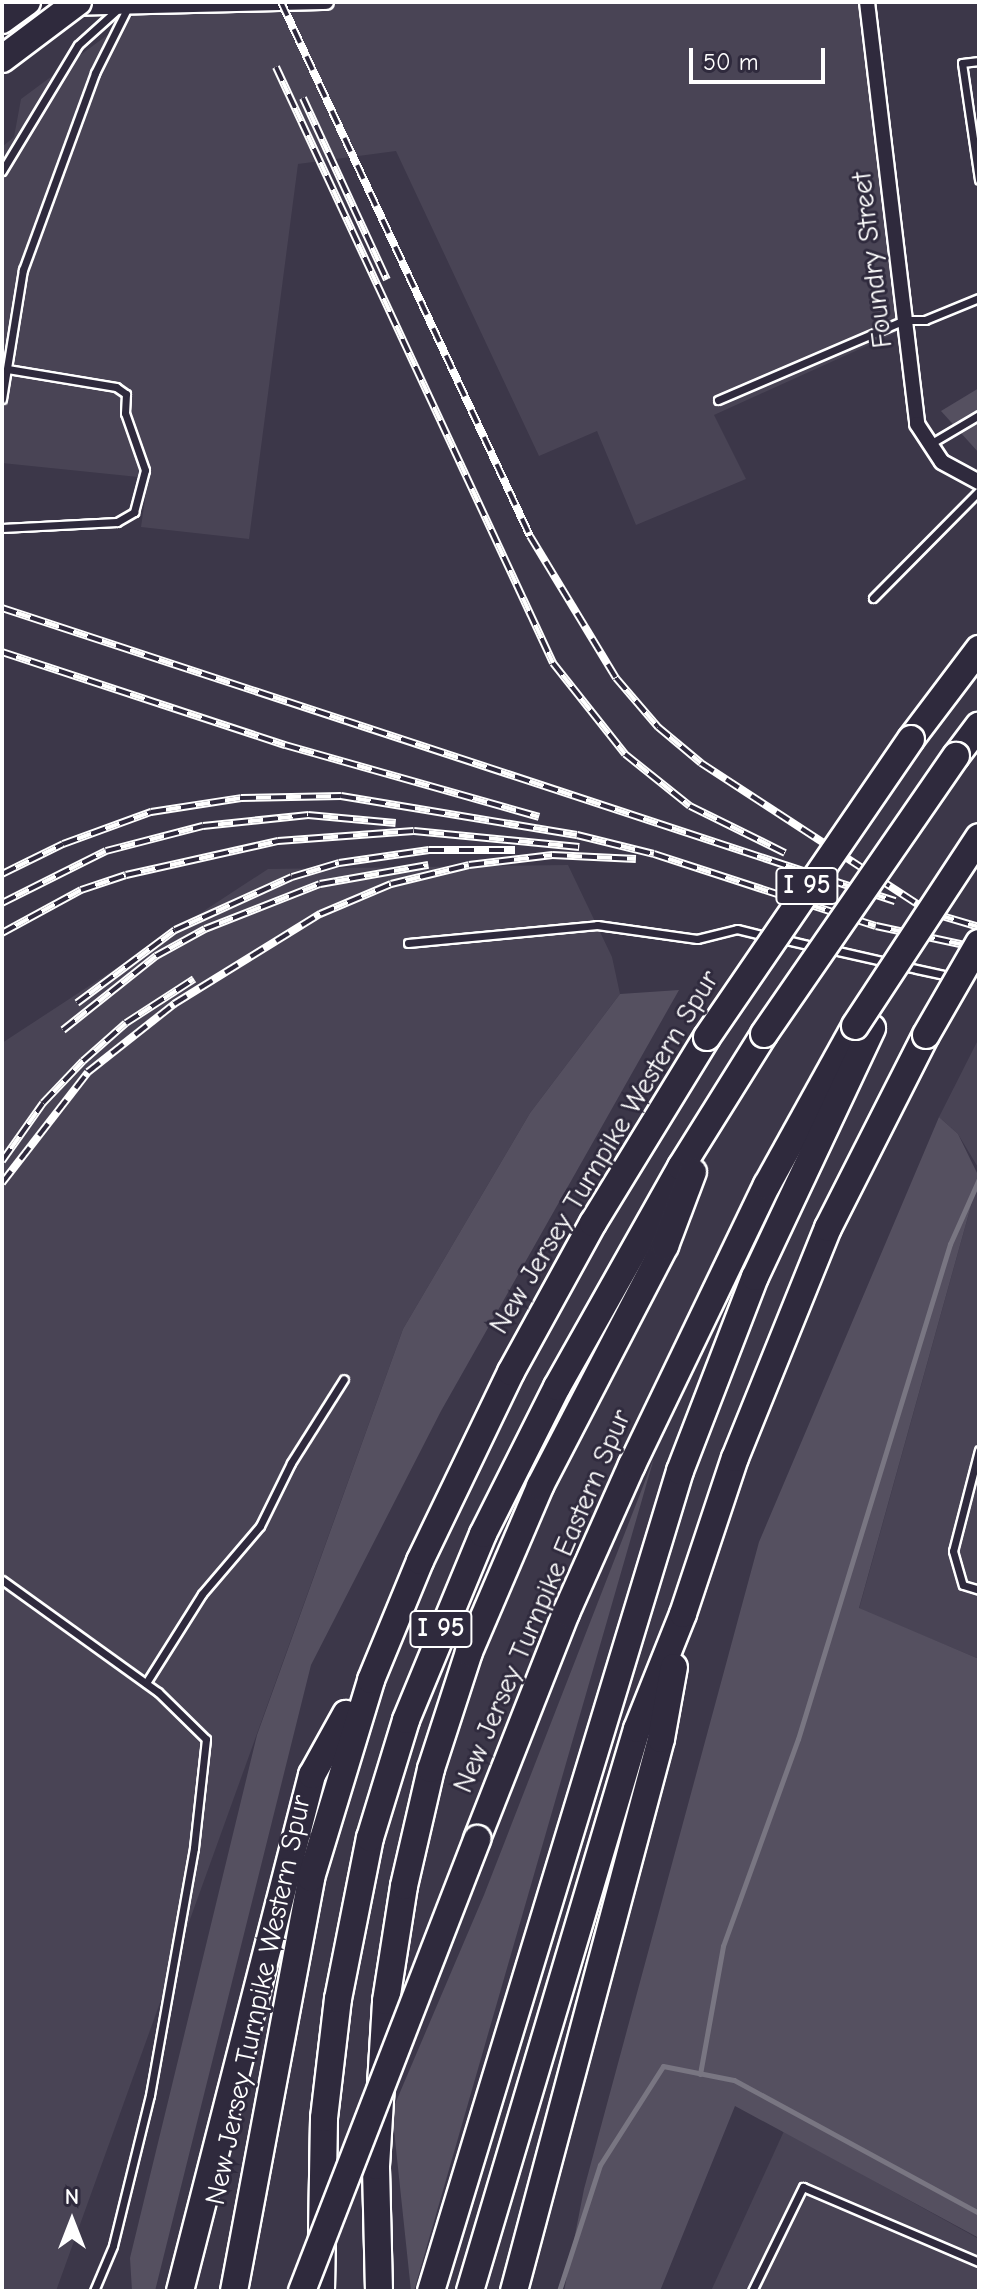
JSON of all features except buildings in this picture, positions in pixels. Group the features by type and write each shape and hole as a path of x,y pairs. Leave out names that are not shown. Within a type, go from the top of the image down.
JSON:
{"highway":[{"path":"2,20 27,2"},
{"path":"2,59 78,2"},
{"name":"New Jersey Turnpike Western Spur","path":"234,2291 311,1878 344,1758 389,1633 511,1372 608,1198 707,1037 911,739 979,649"},
{"name":"I 95","path":"321,2291 322,2161 332,2037 359,1879 392,1760 440,1632 519,1461 716,1110 764,1034 979,726"},
{"name":"New Jersey Turnpike Eastern Spur","path":"302,2291 477,1839 626,1477 767,1185 979,837"},
{"path":"470,2291 637,1729 683,1614 735,1458 795,1303 864,1152 979,943"},
{"name":"New Jersey Turnpike Eastern Spur","path":"431,2291 680,1471 755,1277 864,1027"},
{"path":"379,2291 377,2215 386,2001 411,1849 441,1734 484,1616 540,1486 665,1246 716,1110"},
{"path":"514,2291 661,1739 683,1614"},
{"path":"180,2291 312,1775 389,1633"}],"street":[{"path":"2,9 326,2"},
{"name":"Foundry Street","path":"867,2 917,424 928,445"},
{"path":"928,445 942,462 979,482"}],"lane":[{"path":"2,171 78,45 124,8"},
{"path":"2,399 23,270 95,73 124,8"},
{"path":"979,61 962,63 979,180"},
{"path":"718,400 905,320 925,320 979,298"},
{"path":"2,528 117,522 134,512 145,470 125,413 126,394 116,387 7,369"},
{"path":"928,445 979,415"},
{"path":"873,598 979,491"},
{"path":"408,943 597,925 697,939 737,929 964,979"},
{"path":"146,1683 202,1594 260,1526 291,1463 344,1379"},
{"path":"979,1450 953,1551 963,1585 979,1590"},
{"path":"2,1580 146,1683 206,1739 194,1848 150,2095 113,2246 94,2291"},
{"path":"752,2291 803,2187 979,2262"}],"shaded area":[{"path":"152,2 865,2 904,329 714,415 746,479 636,525 597,431 539,456 396,151 298,164 249,539 141,527 148,478 2,463 2,147 14,137 21,99"},
{"path":"979,388 979,453 941,411"},
{"path":"568,865 612,957 620,994 530,1113 403,1329 56,2291 2,2291 2,1043 268,869"},
{"path":"679,990 441,1411 311,1665 155,2291 132,2291 130,2258 257,1735 403,1329 530,1113 620,994"},
{"path":"979,1038 979,1169 958,1134 939,1117"},
{"path":"939,1117 958,1134 979,1177 859,1608 979,1659 979,2238 735,2106 660,2291 564,2291 584,2189 759,1542"},
{"path":"979,1177 979,1659 859,1609"},
{"path":"654,1458 414,2291 411,2291 392,2111 484,1895"},
{"path":"784,2131 979,2239 979,2291 711,2291"}],"waterway":[{"path":"700,2074 723,1946 798,1739 950,1244 979,1179"},
{"path":"559,2291 600,2165 663,2066 734,2080 979,2213"}],"railway":[{"path":"281,2 530,536 616,678 658,727 701,763 933,914"},
{"path":"276,67 553,663 625,754 690,806 785,853"},
{"path":"303,98 387,280"},
{"path":"2,608 895,901"},
{"path":"2,652 285,745 539,817"},
{"path":"2,874 63,844 151,812 241,798 341,796 577,835 654,854 876,926 979,948"},
{"path":"2,903 106,851 203,826 308,815 396,823"},
{"path":"2,933 81,890 126,875 278,841 414,831 579,847"},
{"path":"77,1003 175,930 292,877 339,863 429,850 515,850"},
{"path":"2,1183 88,1072 174,1004 320,914 391,884 469,865 552,855 636,859"},
{"path":"63,1030 156,956 205,929 320,884 428,865"},
{"path":"925,911 979,927"},
{"path":"2,1161 43,1103 83,1061 126,1023 194,979"}]}
